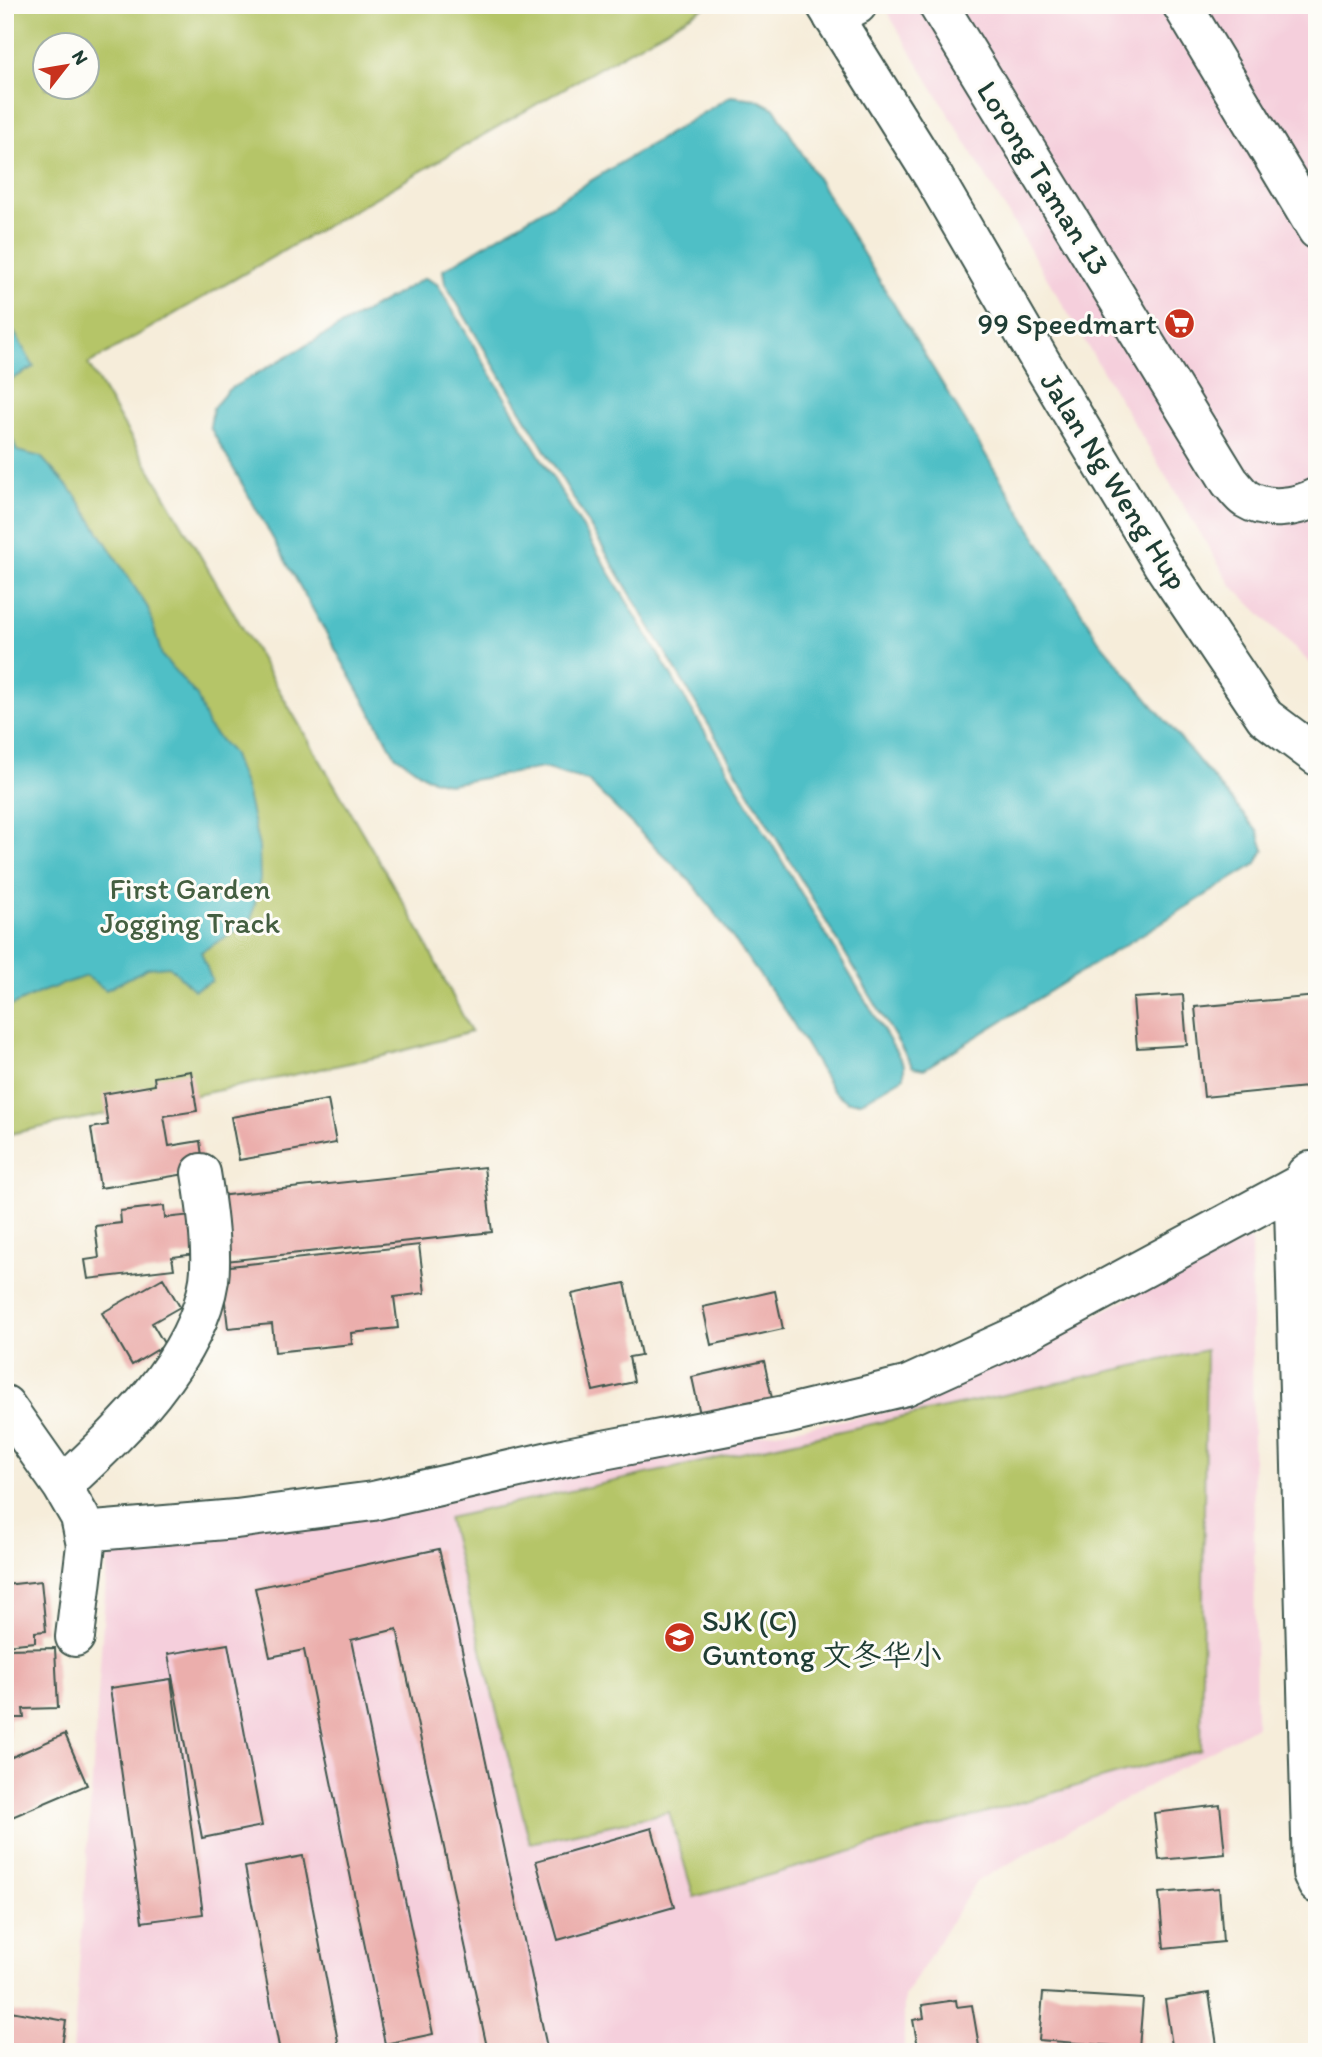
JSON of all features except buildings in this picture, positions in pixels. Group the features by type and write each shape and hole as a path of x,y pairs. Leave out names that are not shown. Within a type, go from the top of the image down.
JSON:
{"street":[{"name":"Lorong Taman 13","path":"937,5 1230,482 1245,499 1266,506 1286,507 1317,497"},
{"path":"1182,5 1317,230"},
{"name":"Jalan Ng Weng Hup","path":"839,9 1041,362 1171,576 1265,717 1317,756"},
{"path":"62,1486 107,1445 157,1387 195,1328 209,1279 208,1217 201,1173"},
{"path":"83,1532 236,1519 373,1501 567,1457 785,1415 906,1386 1025,1332 1310,1174"},
{"path":"1310,1174 1294,1206 1312,1873 1317,1884"},
{"path":"5,1405 62,1486 80,1517 86,1545 75,1637"}],"shaded area":[{"path":"883,5 1317,5 1317,670 1231,585"},
{"name":"SJK (C) Guntong 文冬华小","path":"1251,1237 1256,1726 976,1882 904,1997 904,2052 73,2052 108,1551 910,1408"}],"green space":[{"name":"First Garden Jogging Track","path":"5,5 708,5 88,364 416,924 471,1032 383,1056 5,1135"},
{"path":"1206,1350 1201,1750 694,1897 669,1812 530,1843 448,1518"}],"water":[{"path":"731,96 756,99 775,109 1099,641 1258,832 1264,850 1256,864 924,1069 913,1067 445,283 443,270"},
{"path":"425,278 437,284 904,1065 904,1077 861,1102 848,1102 833,1091 787,1013 695,886 588,781 543,768 449,784 426,777 395,755 210,427 213,408 228,390"},
{"path":"5,316 34,367 5,383"},
{"path":"5,418 17,451 41,457 74,493 148,608 162,656 197,696 208,726 232,753 246,790 259,847 260,879 251,922 201,952 212,981 194,990 169,966 148,968 106,990 86,976 41,992 5,1009"}],"place":[{"name":"99 Speedmart","path":"1180,324"},
{"name":"SJK (C) Guntong 文冬华小","path":"679,1638"}]}
